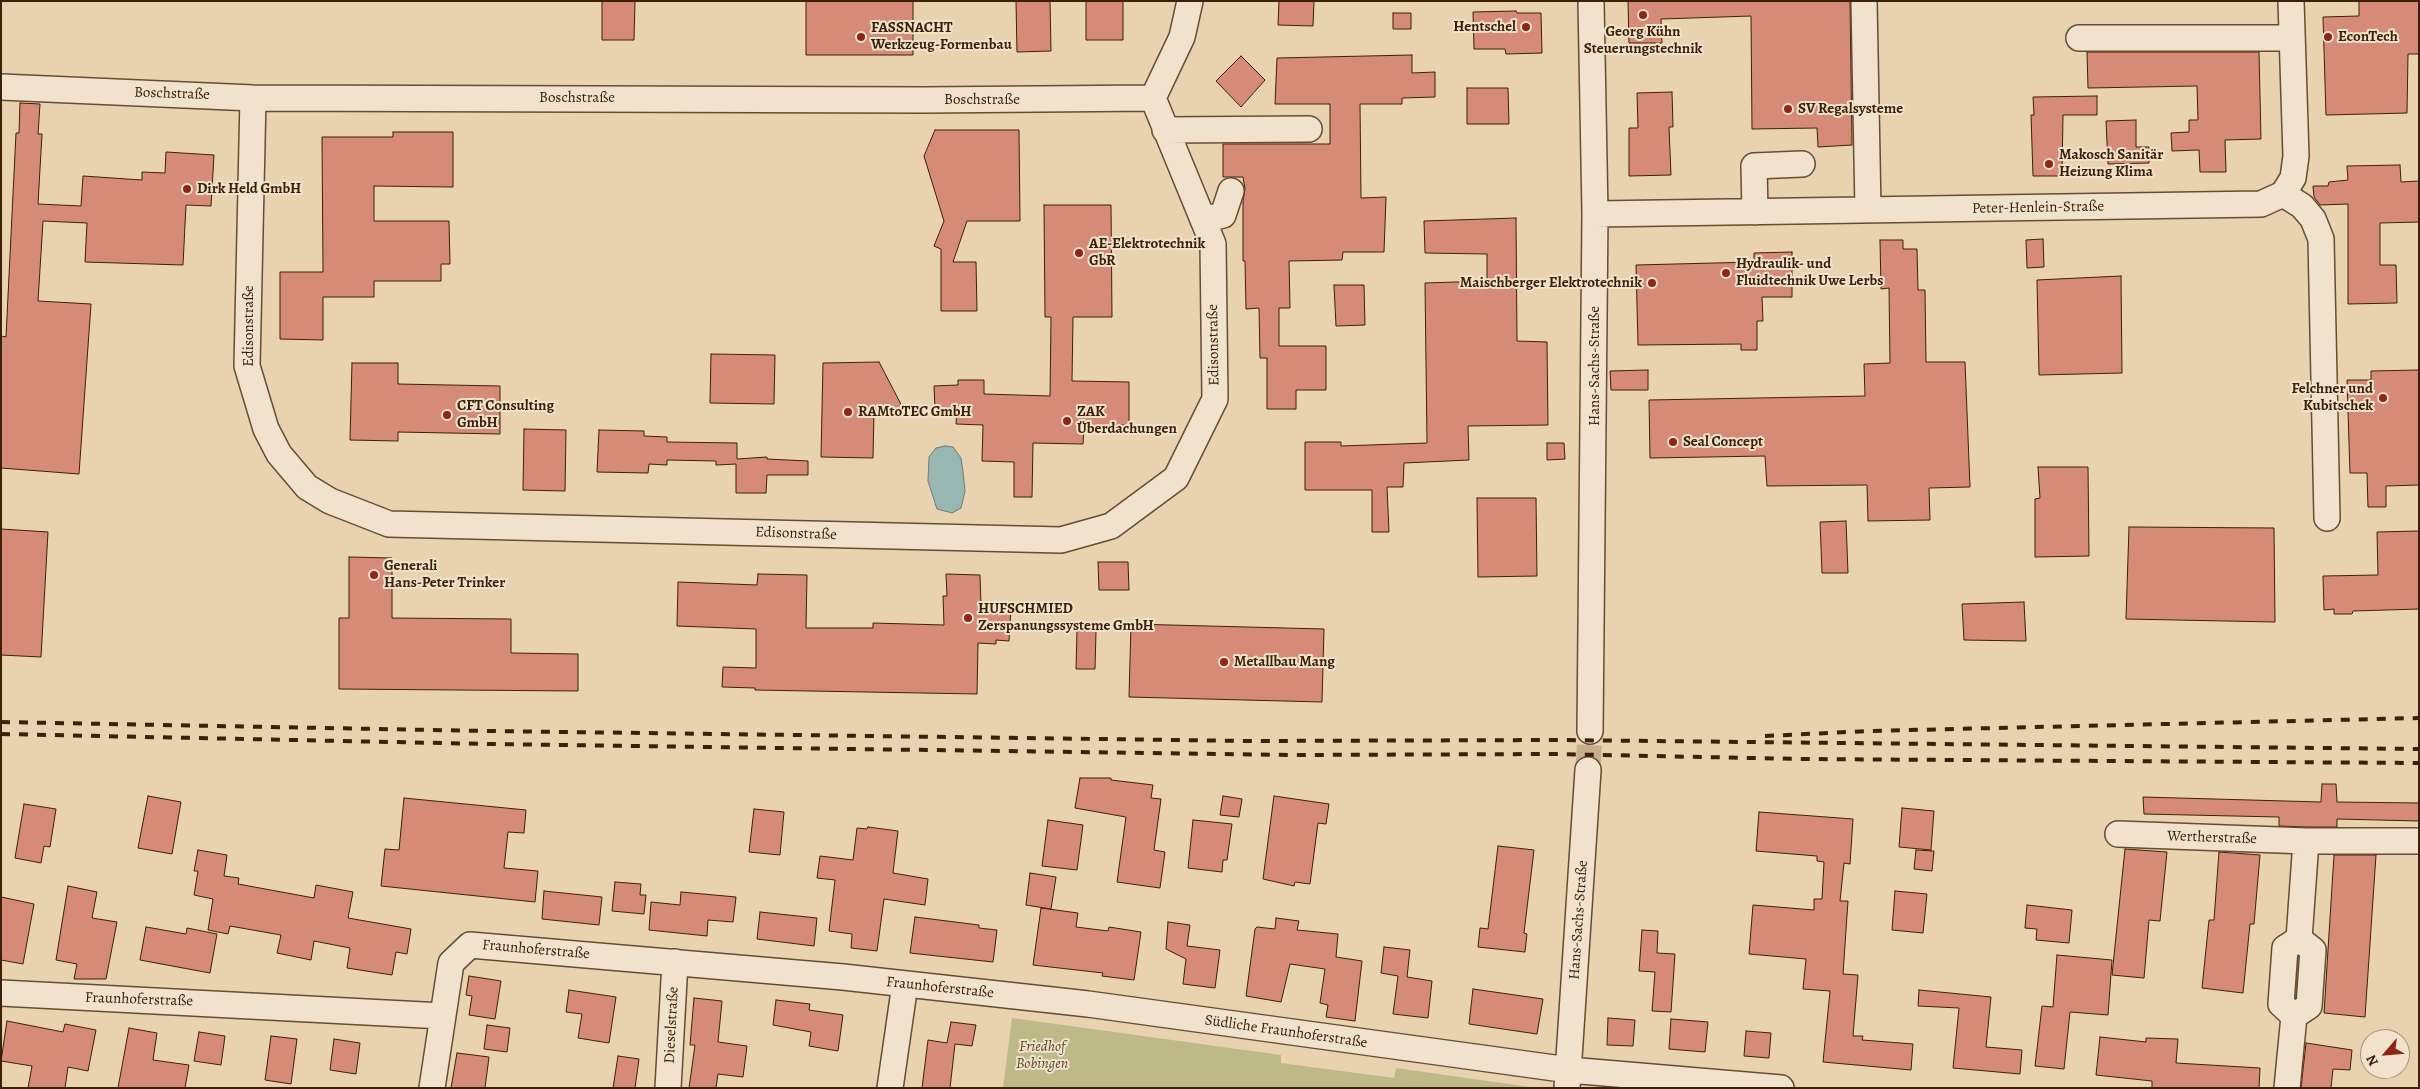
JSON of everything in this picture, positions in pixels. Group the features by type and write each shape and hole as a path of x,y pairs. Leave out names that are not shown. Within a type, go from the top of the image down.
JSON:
{"street":[{"path":"1153,98 1182,37 1190,1"},
{"name":"Hans-Sachs-Straße","path":"1590,731 1595,214 1591,1"},
{"path":"1864,1 1868,210"},
{"path":"2291,1 2296,156 2293,178 2283,194 2302,206 2313,218 2321,239 2327,518"},
{"path":"2079,38 2292,38"},
{"name":"Boschstraße","path":"1,87 253,98 924,100 1153,98"},
{"name":"Edisonstraße","path":"253,98 247,366 266,429 279,454 307,487 330,501 389,524 1061,540 1110,526 1176,478 1215,399 1213,244 1153,98"},
{"path":"1165,130 1309,129"},
{"path":"1755,212 1754,166 1802,164"},
{"path":"1203,220 1223,215 1231,191"},
{"name":"Peter-Henlein-Straße","path":"1595,214 2261,204 2283,194"},
{"name":"Hans-Sachs-Straße","path":"1568,1079 1588,770"},
{"name":"Wertherstraße","path":"2118,834 2306,841 2419,841"},
{"path":"2288,1088 2294,1016 2309,1006 2313,950 2299,939 2306,841"},
{"name":"Fraunhoferstraße","path":"1,993 443,1016 452,963 470,945 675,962 1003,995"},
{"name":"Dieselstraße","path":"668,1088 675,962"},
{"path":"890,1088 905,984"},
{"name":"Südliche Fraunhoferstraße","path":"1003,995 1088,1004 1568,1079 1782,1088"},
{"path":"432,1088 443,1016"}],"green space":[{"name":"Friedhof Bobingen","path":"1012,1018 1281,1055 1281,1063 1394,1078 1396,1068 1537,1088 1003,1088"}],"water":[{"path":"953,447 961,458 965,491 961,508 952,513 937,509 928,481 929,457 936,448"}],"building":[{"path":"602,1 635,1 634,40 602,40"},
{"path":"806,1 913,1 913,55 806,55"},
{"path":"1016,1 1050,1 1051,51 1017,52"},
{"path":"1086,1 1123,1 1123,40 1086,40"},
{"path":"1279,1 1314,1 1313,26 1278,25"},
{"path":"1628,1 1850,1 1852,145 1818,147 1817,128 1752,129 1751,16 1661,19 1662,43 1629,43"},
{"path":"2359,1 2419,1 2419,54 2408,54 2407,113 2326,115 2323,17 2359,16"},
{"path":"1516,11 1517,13 1541,13 1542,53 1506,54 1505,49 1474,49 1473,12"},
{"path":"1393,13 1411,13 1411,29 1393,29"},
{"path":"2087,52 2259,52 2261,139 2225,140 2226,172 2200,172 2199,150 2172,151 2171,133 2189,132 2189,120 2198,120 2197,86 2088,88"},
{"path":"1412,55 1412,73 1435,72 1435,97 1402,98 1402,104 1360,104 1361,198 1386,197 1384,252 1343,252 1342,260 1289,261 1290,308 1279,308 1279,346 1326,346 1326,390 1296,390 1296,409 1267,409 1267,358 1260,358 1259,308 1246,309 1245,261 1243,261 1243,201 1245,189 1243,177 1223,177 1223,144 1330,144 1330,104 1275,104 1277,58"},
{"path":"1241,56 1265,80 1241,107 1216,81"},
{"path":"1467,88 1508,88 1509,124 1467,124"},
{"path":"1672,92 1673,127 1669,127 1671,175 1629,176 1629,128 1638,128 1637,93"},
{"path":"2097,96 2097,115 2063,115 2062,176 2033,176 2031,115 2034,115 2033,97"},
{"path":"20,103 40,104 38,134 42,134 38,204 81,206 83,176 142,180 142,172 165,173 166,152 214,155 211,206 186,205 183,265 85,262 87,223 43,221 38,301 91,304 79,474 1,468 1,336 6,337 16,133 19,133"},
{"path":"2136,120 2136,147 2149,147 2149,163 2108,164 2106,121"},
{"path":"935,130 1019,130 1020,221 967,221 953,262 976,262 977,311 941,311 941,249 934,246 944,221 924,156"},
{"path":"393,132 453,132 453,187 374,186 374,221 449,221 450,264 441,264 441,281 374,281 374,297 323,297 323,340 280,339 280,272 323,272 322,137 393,137"},
{"path":"2400,165 2401,182 2419,181 2419,222 2380,223 2380,265 2396,265 2397,303 2348,304 2348,204 2320,205 2314,197 2313,186 2328,186 2329,182 2348,180 2347,166"},
{"path":"1044,205 1111,205 1112,317 1073,317 1072,381 1129,382 1129,425 1114,425 1107,431 1084,428 1083,444 1033,443 1032,497 1014,497 1014,462 982,461 983,425 956,424 957,408 935,409 934,386 958,385 958,380 984,380 984,394 1050,396 1051,317 1045,317"},
{"path":"1516,218 1517,341 1547,342 1548,425 1468,426 1469,460 1404,463 1403,487 1387,487 1389,532 1372,532 1372,490 1305,490 1305,442 1341,442 1341,446 1427,443 1425,283 1487,281 1487,254 1425,253 1424,221"},
{"path":"2043,239 2044,267 2027,268 2026,240"},
{"path":"1880,240 1903,240 1903,249 1917,249 1918,290 1925,290 1926,362 1965,362 1970,487 1929,488 1930,520 1868,521 1867,485 1767,486 1765,456 1650,458 1649,400 1865,396 1864,364 1890,363 1889,288 1881,289"},
{"path":"1792,252 1792,297 1762,297 1763,321 1757,321 1757,350 1741,350 1741,344 1638,345 1636,265 1754,262 1754,253"},
{"path":"2121,276 2122,373 2039,375 2037,280"},
{"path":"1334,285 1364,285 1365,325 1336,326"},
{"path":"711,354 775,355 774,404 710,403"},
{"path":"879,362 905,412 874,411 873,458 821,457 823,363"},
{"path":"352,363 398,363 398,384 500,386 500,434 398,432 398,441 350,440"},
{"path":"1648,370 1648,390 1611,390 1610,371"},
{"path":"2419,370 2419,485 2386,486 2386,507 2368,507 2367,473 2350,473 2347,380 2371,380 2371,371"},
{"path":"524,429 566,430 565,491 523,490"},
{"path":"599,430 644,431 644,436 667,437 667,442 737,443 737,459 767,457 767,459 808,461 808,475 767,475 766,493 736,493 736,464 716,465 716,461 667,460 667,465 649,464 648,473 597,472"},
{"path":"1547,443 1564,443 1565,459 1547,460"},
{"path":"2038,467 2088,467 2089,556 2035,557 2035,499 2040,498"},
{"path":"1477,498 1536,498 1537,576 1478,577"},
{"path":"1846,521 1848,573 1822,573 1820,522"},
{"path":"2129,527 2274,528 2275,622 2126,619"},
{"path":"1,529 48,532 41,657 1,655"},
{"path":"2419,531 2419,609 2353,611 2352,614 2334,614 2334,609 2324,610 2323,576 2378,575 2377,532"},
{"path":"349,557 392,558 392,618 511,619 511,653 578,654 578,691 339,689 339,618 349,618"},
{"path":"1098,562 1128,562 1129,590 1099,590"},
{"path":"758,574 807,575 806,628 873,628 873,623 944,625 943,596 947,596 946,574 980,575 981,605 1011,608 1009,641 996,640 996,644 978,643 977,694 755,690 755,688 722,687 723,667 756,668 756,629 677,626 678,582 757,585"},
{"path":"2024,602 2026,641 1964,640 1962,604"},
{"path":"1131,624 1324,629 1322,702 1129,697"},
{"path":"1077,630 1096,631 1095,669 1076,669"},
{"path":"1080,778 1111,778 1111,780 1153,785 1151,798 1161,799 1154,850 1165,852 1160,888 1117,882 1126,817 1075,808"},
{"path":"2322,784 2336,784 2337,802 2419,803 2419,821 2337,819 2337,827 2306,827 2279,826 2279,817 2144,814 2143,797 2321,802"},
{"path":"148,796 181,802 172,854 138,848"},
{"path":"1223,796 1242,799 1239,817 1220,815"},
{"path":"1274,796 1329,804 1326,824 1318,823 1310,884 1295,882 1294,886 1263,879"},
{"path":"404,798 526,810 524,833 508,832 504,868 538,871 535,902 381,886 385,849 399,850"},
{"path":"24,804 56,809 50,847 44,846 41,863 15,858"},
{"path":"1902,808 1934,811 1931,850 1899,847"},
{"path":"754,809 784,812 780,855 749,852"},
{"path":"1759,812 1853,819 1850,864 1844,863 1840,901 1848,901 1843,974 1858,975 1853,1036 1863,1036 1862,1040 1913,1044 1911,1070 1823,1062 1830,991 1803,989 1806,959 1749,954 1753,905 1814,910 1814,899 1822,899 1824,862 1817,861 1817,856 1756,851"},
{"path":"1048,820 1083,825 1077,870 1042,866"},
{"path":"1193,820 1232,824 1227,860 1223,860 1222,872 1188,868"},
{"path":"868,827 898,831 893,873 928,879 925,905 884,899 877,951 851,948 852,934 829,931 835,880 817,878 820,856 853,860 857,828 867,829"},
{"path":"1498,846 1534,850 1524,933 1527,934 1525,952 1478,947 1480,928 1488,929"},
{"path":"2125,849 2167,852 2160,921 2149,920 2144,978 2112,975"},
{"path":"198,850 227,855 224,876 239,878 238,884 314,898 316,885 353,892 348,918 411,929 407,954 396,952 392,975 347,968 350,948 314,941 311,960 277,953 281,935 230,926 228,934 208,930 213,899 194,895 198,871 194,871"},
{"path":"1916,850 1934,851 1932,871 1914,869"},
{"path":"2219,852 2260,855 2254,924 2250,924 2243,993 2202,988 2209,920 2214,920"},
{"path":"2334,855 2376,855 2365,1017 2324,1013"},
{"path":"1030,873 1056,877 1051,909 1026,905"},
{"path":"615,882 641,884 640,895 646,895 644,914 612,911"},
{"path":"68,886 97,892 92,918 117,922 106,979 74,979 77,964 56,960"},
{"path":"544,891 602,897 599,925 542,919"},
{"path":"1895,891 1927,894 1923,933 1892,930"},
{"path":"681,892 736,897 733,922 708,920 707,936 649,930 651,902 680,905"},
{"path":"1,897 34,904 23,964 1,960"},
{"path":"2027,905 2072,910 2069,943 2036,940 2037,929 2025,928"},
{"path":"1041,908 1078,913 1076,927 1108,931 1109,927 1141,932 1134,980 1102,976 1103,973 1033,965"},
{"path":"760,912 817,918 814,946 757,939"},
{"path":"915,917 979,925 979,928 997,930 993,962 910,953"},
{"path":"1276,918 1299,921 1297,930 1338,934 1336,957 1362,961 1355,1021 1326,1017 1328,1005 1320,1003 1325,969 1290,964 1281,1002 1246,996 1255,929 1257,927 1275,929"},
{"path":"1168,922 1190,925 1187,946 1220,950 1215,988 1183,984 1186,959 1166,949"},
{"path":"146,927 186,934 187,928 217,934 210,973 140,960"},
{"path":"1642,930 1658,931 1657,953 1675,954 1671,1012 1652,1011 1655,972 1639,971"},
{"path":"1384,947 1410,950 1407,977 1432,981 1428,1018 1393,1014 1398,976 1381,973"},
{"path":"2057,955 2112,960 2108,1015 2070,1012 2064,1069 2035,1066 2042,1006 2053,1007"},
{"path":"469,976 501,981 495,1019 469,1015 472,996 466,995"},
{"path":"1473,989 1543,999 1537,1034 1469,1024"},
{"path":"569,990 616,997 609,1043 578,1038 582,1014 566,1012"},
{"path":"1919,990 1991,997 1986,1047 2022,1050 2020,1074 1953,1068 1959,1008 1918,1006"},
{"path":"694,998 722,1001 718,1042 747,1046 743,1077 718,1074 716,1088 689,1088 695,1045 690,1045"},
{"path":"776,1000 810,1004 809,1010 843,1015 838,1051 809,1046 811,1032 773,1025"},
{"path":"1608,1018 1635,1020 1633,1046 1607,1045"},
{"path":"1671,1019 1708,1022 1705,1052 1669,1049"},
{"path":"7,1021 63,1032 65,1024 96,1030 88,1071 68,1067 65,1088 28,1088 32,1066 1,1061"},
{"path":"951,1022 976,1025 972,1046 955,1044 950,1088 922,1088 928,1040 947,1043"},
{"path":"487,1025 510,1028 507,1052 484,1049"},
{"path":"129,1028 157,1033 153,1060 189,1065 185,1088 118,1088"},
{"path":"1746,1031 1771,1033 1769,1058 1744,1056"},
{"path":"199,1032 225,1036 221,1065 194,1061"},
{"path":"271,1036 297,1039 291,1084 265,1080"},
{"path":"2100,1037 2146,1042 2146,1038 2178,1039 2176,1063 2260,1068 2259,1088 2152,1088 2152,1081 2096,1075"},
{"path":"334,1039 360,1043 356,1074 330,1070"},
{"path":"2306,1043 2352,1050 2350,1070 2333,1069 2331,1088 2301,1088"},
{"path":"457,1053 489,1057 485,1088 451,1088"},
{"path":"618,1056 639,1059 635,1088 613,1088"}],"tunnel":[{"path":"1588,770 1590,731"}],"railway":[{"path":"1765,736 1869,731 2419,718"},
{"path":"1,722 489,731 1252,741 1556,740 2419,749"},
{"path":"1,734 489,744 1294,755 1553,754 1802,759 2419,763"}],"place":[{"name":"Georg Kühn Steuerungstechnik","path":"1643,15"},
{"name":"Hentschel","path":"1526,27"},
{"name":"FASSNACHT Werkzeug-Formenbau","path":"861,37"},
{"name":"EconTech","path":"2328,37"},
{"name":"SV Regalsysteme","path":"1788,109"},
{"name":"Makosch Sanitär Heizung Klima","path":"2049,164"},
{"name":"Dirk Held GmbH","path":"187,189"},
{"name":"AE-Elektrotechnik GbR","path":"1079,253"},
{"name":"Hydraulik- und Fluidtechnik Uwe Lerbs","path":"1726,273"},
{"name":"Maischberger Elektrotechnik","path":"1652,283"},
{"name":"Felchner und Kubitschek","path":"2383,398"},
{"name":"RAMtoTEC GmbH","path":"848,412"},
{"name":"CFT Consulting GmbH","path":"447,415"},
{"name":"ZAK Überdachungen","path":"1067,421"},
{"name":"Seal Concept","path":"1673,442"},
{"name":"Generali Hans-Peter Trinker","path":"374,575"},
{"name":"HUFSCHMIED Zerspanungssysteme GmbH","path":"968,618"},
{"name":"Metallbau Mang","path":"1224,662"}]}
